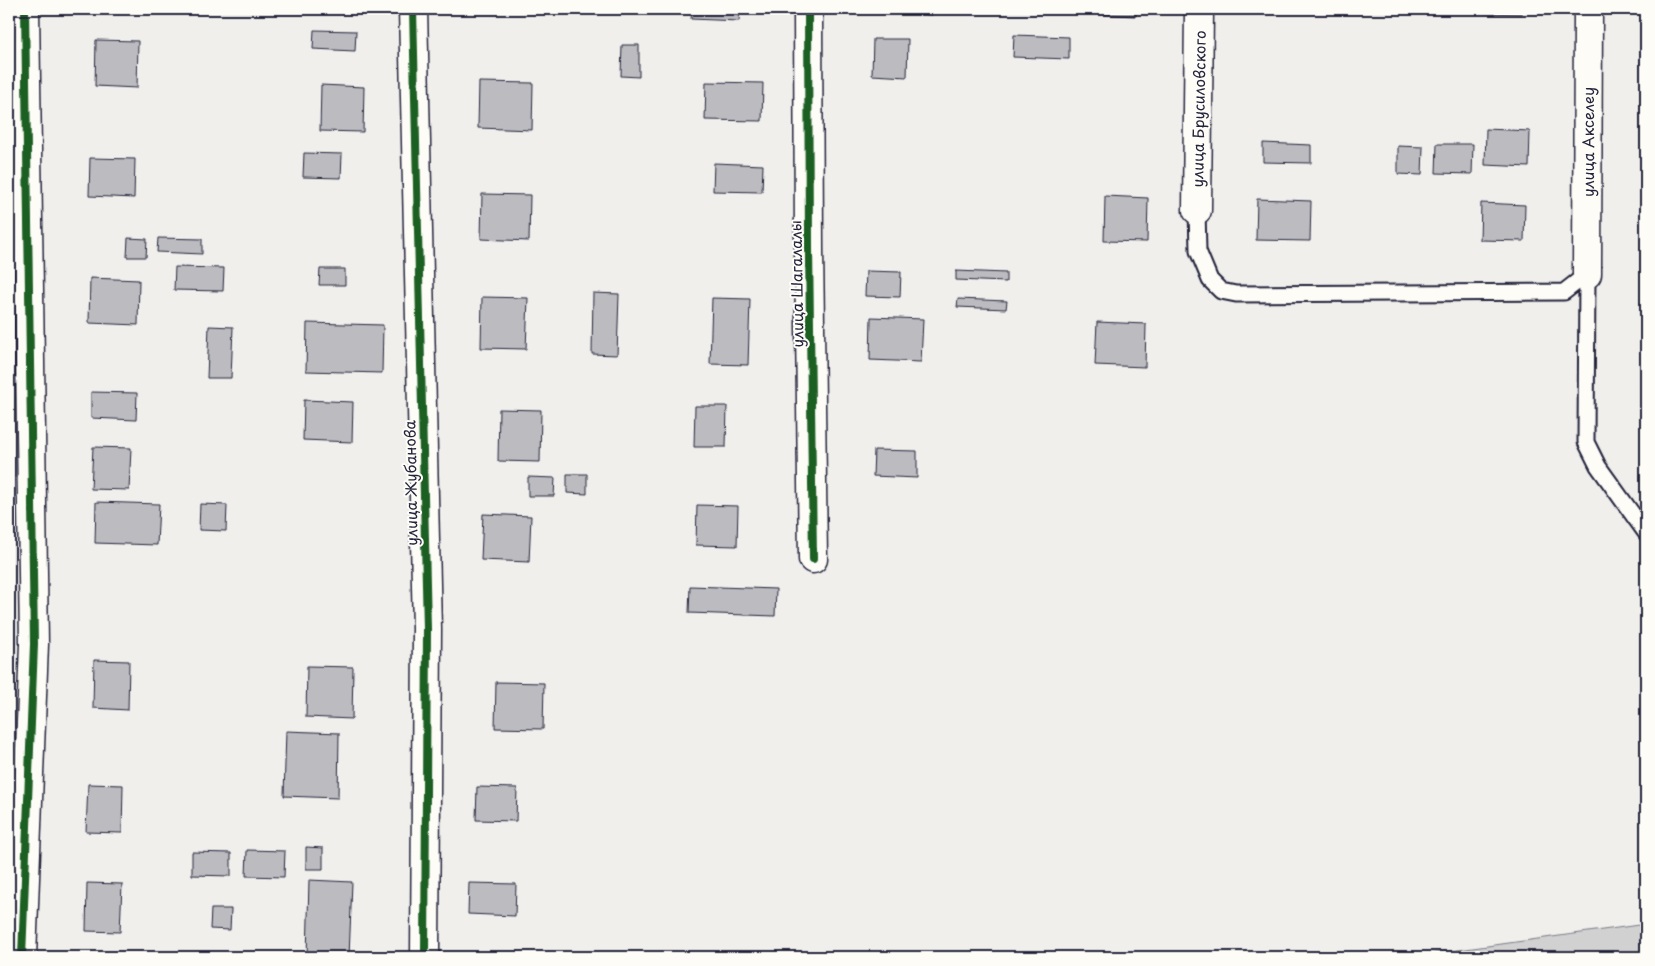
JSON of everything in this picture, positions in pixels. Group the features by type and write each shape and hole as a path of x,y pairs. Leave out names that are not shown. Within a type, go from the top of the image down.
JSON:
{"street":[{"path":"22,957 34,644 25,9"},
{"name":"улица Жубанова","path":"414,9 426,629 425,957"},
{"name":"улица Шагалалы","path":"808,9 813,559"},
{"name":"улица Брусиловского","path":"1197,210 1199,9"},
{"name":"улица Акселеу","path":"1587,274 1588,9"}],"lane":[{"path":"1197,210 1198,252 1210,280 1220,291 1236,294 1564,292 1587,274"},
{"path":"1587,274 1586,442 1598,466 1646,533"}],"shaded area":[{"path":"1646,924 1646,957 1408,957"}],"building":[{"path":"692,9 740,9 739,21 691,19"},
{"path":"906,9 932,9 932,15 906,13"},
{"path":"1092,9 1136,9 1136,16 1092,14"},
{"path":"1250,9 1297,9 1296,11"},
{"path":"1484,9 1522,9 1522,14 1484,13"},
{"path":"314,30 356,31 355,51 313,49"},
{"path":"1014,35 1069,37 1069,59 1013,57"},
{"path":"873,39 908,39 907,77 872,75"},
{"path":"96,40 138,41 137,88 95,86"},
{"path":"622,45 639,45 639,77 621,76"},
{"path":"479,82 533,83 532,130 478,128"},
{"path":"706,82 763,83 762,121 705,120"},
{"path":"321,85 364,87 363,132 320,131"},
{"path":"1486,129 1530,131 1529,167 1485,165"},
{"path":"1263,143 1311,145 1311,163 1263,162"},
{"path":"1437,144 1473,144 1472,174 1436,173"},
{"path":"1398,146 1423,147 1422,175 1398,174"},
{"path":"304,153 342,154 341,178 303,177"},
{"path":"90,158 135,159 134,198 89,196"},
{"path":"714,163 763,165 762,192 713,191"},
{"path":"482,194 530,195 529,241 481,239"},
{"path":"1105,196 1148,198 1147,242 1104,241"},
{"path":"1257,199 1311,201 1310,241 1256,240"},
{"path":"1481,203 1525,205 1524,241 1480,240"},
{"path":"128,238 147,239 146,257 127,257"},
{"path":"158,238 202,239 202,254 157,252"},
{"path":"175,267 224,268 223,291 174,290"},
{"path":"320,269 345,269 345,285 319,285"},
{"path":"866,271 901,272 900,297 865,296"},
{"path":"956,271 1006,273 1006,282 956,280"},
{"path":"90,278 139,280 138,325 89,323"},
{"path":"593,293 619,294 617,355 592,354"},
{"path":"482,297 528,298 526,349 481,348"},
{"path":"712,298 750,299 748,365 710,364"},
{"path":"958,299 1007,301 1006,309 957,307"},
{"path":"871,317 923,319 921,362 870,360"},
{"path":"1097,322 1146,324 1145,367 1095,365"},
{"path":"307,323 383,325 382,373 306,371"},
{"path":"209,326 233,327 231,378 207,378"},
{"path":"91,392 137,393 136,420 91,418"},
{"path":"304,400 353,402 352,442 303,440"},
{"path":"695,406 727,406 726,447 694,447"},
{"path":"499,409 541,410 540,462 498,461"},
{"path":"93,447 131,448 129,490 91,489"},
{"path":"874,450 917,451 917,478 873,476"},
{"path":"567,474 587,474 587,494 567,493"},
{"path":"528,477 555,478 554,496 528,496"},
{"path":"96,502 159,504 157,545 95,543"},
{"path":"200,504 227,505 226,531 199,530"},
{"path":"697,505 738,506 737,546 696,545"},
{"path":"483,514 531,516 529,562 481,560"},
{"path":"690,586 776,589 775,616 689,613"},
{"path":"94,660 129,661 128,710 93,708"},
{"path":"307,666 353,667 352,719 306,717"},
{"path":"496,682 544,683 543,729 495,728"},
{"path":"286,731 339,733 338,798 284,796"},
{"path":"88,784 123,785 122,833 86,832"},
{"path":"477,787 517,788 516,821 476,820"},
{"path":"306,847 323,848 323,869 306,869"},
{"path":"247,850 285,851 284,877 246,876"},
{"path":"192,852 231,853 231,876 192,875"},
{"path":"309,880 352,882 349,957 307,957"},
{"path":"87,883 122,884 120,932 86,931"},
{"path":"469,883 516,884 515,916 468,914"},
{"path":"211,909 231,909 230,930 210,929"}],"cycle path":[{"path":"22,957 34,644 25,9"},
{"path":"413,9 427,629 425,957"},
{"path":"808,9 813,559"}]}
